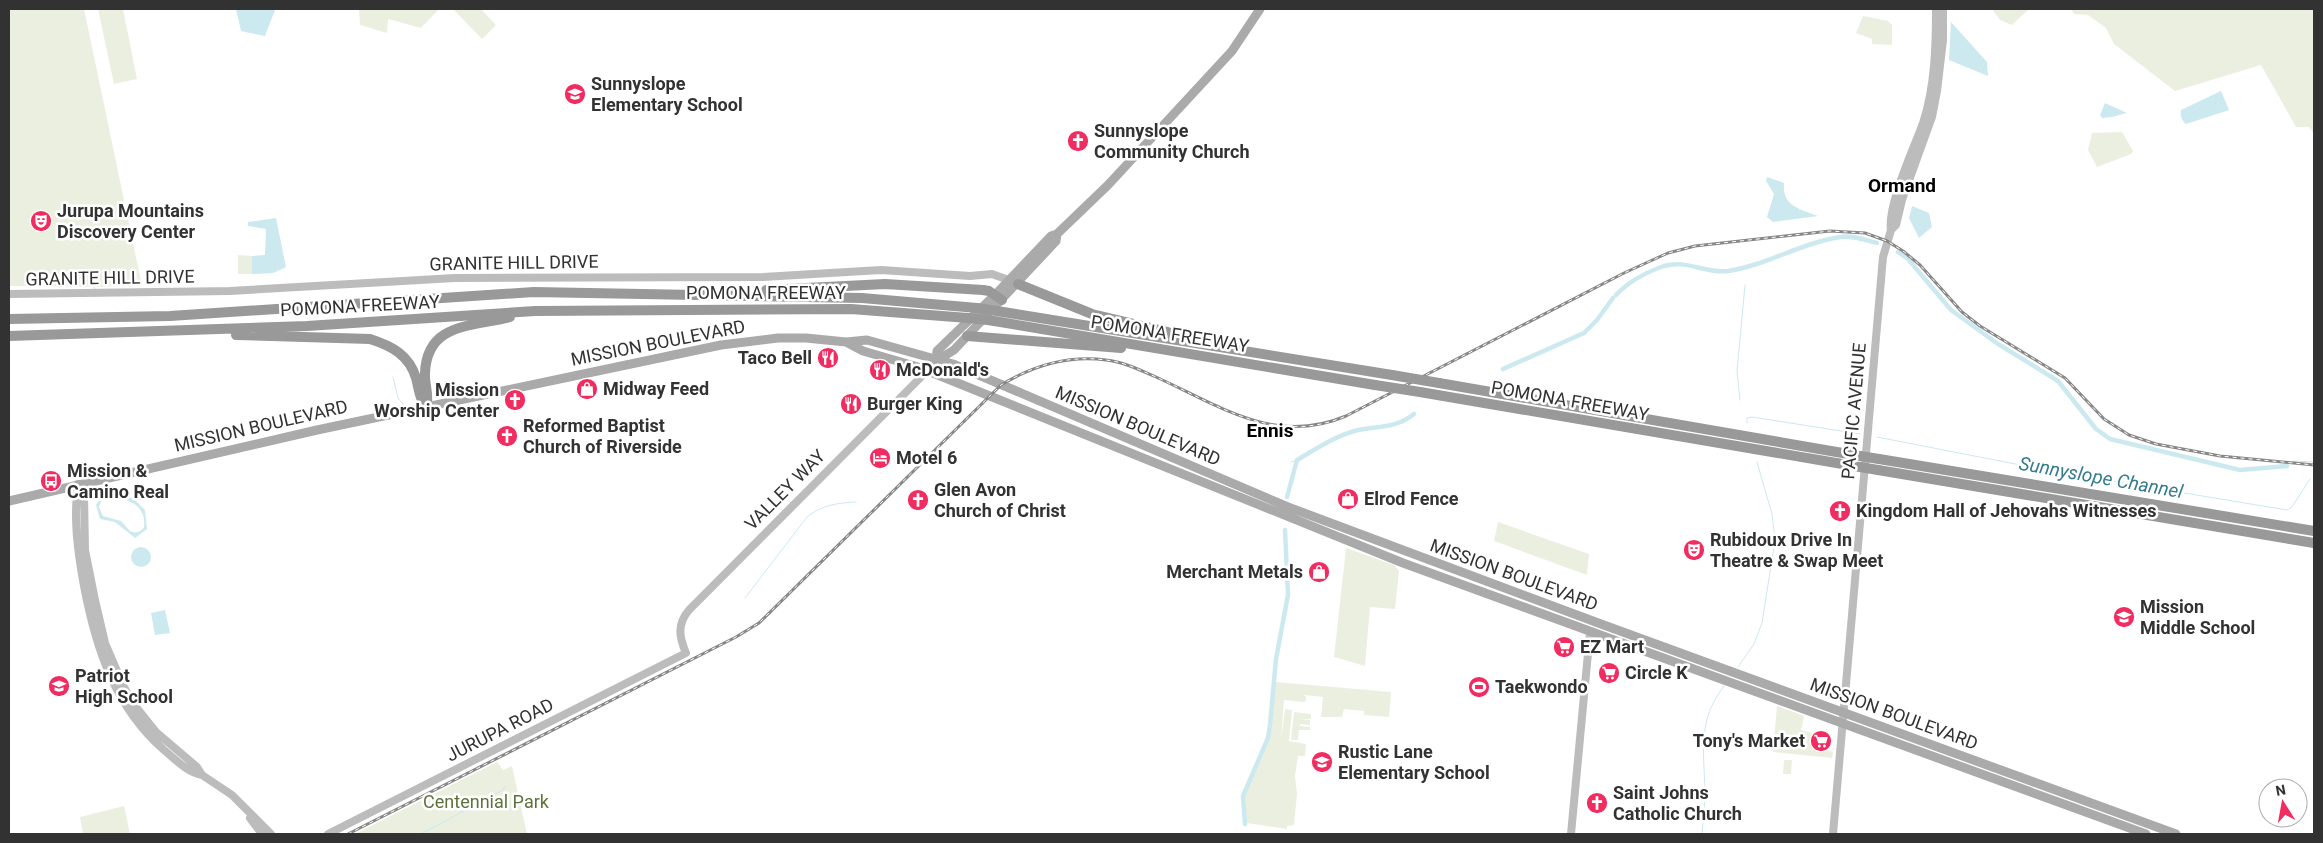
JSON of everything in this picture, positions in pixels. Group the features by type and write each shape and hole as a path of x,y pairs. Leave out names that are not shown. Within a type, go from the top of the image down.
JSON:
{"highway":[{"path":"1014,282 1092,314 1185,335 1207,345"},
{"path":"705,294 885,284 983,290 999,297"},
{"name":"POMONA FREEWAY","path":"11,319 170,316 534,292 862,298 977,308 1438,383 1854,455 2314,531"},
{"name":"POMONA FREEWAY","path":"9,336 307,326 534,311 851,309 968,318 1201,355 2314,543"},
{"path":"426,408 429,399 424,374 430,350 438,339 447,332 463,326 496,321 534,311"},
{"path":"213,329 234,335 370,339 388,344 407,359 416,377 421,400 426,408"},
{"path":"967,336 1201,355"}],"main road":[{"name":"VALLEY WAY","path":"936,361 937,351 999,297 1056,241 1058,234 1108,185 1232,51 1260,9"},
{"name":"VALLEY WAY","path":"927,371 936,361 947,356 967,336 999,297"},
{"name":"MISSION BOULEVARD","path":"9,501 78,484 426,408 742,342 806,338 846,342 867,340 936,361 953,364 1288,507 2176,834"},
{"name":"MISSION BOULEVARD","path":"846,342 863,351 927,371 1284,516 1590,632 2146,834"},
{"path":"1284,516 1288,507"}],"street":[{"path":"1891,230 1890,224 1895,201 1923,122 1931,85 1936,42 1936,9"},
{"path":"1891,230 1896,225 1902,200 1932,117 1940,60 1943,9"},
{"name":"PACIFIC AVENUE","path":"1833,834 1883,257 1891,230"},
{"name":"GRANITE HILL DRIVE","path":"9,294 230,291 455,278 763,277 881,270 970,276 992,274 1014,282"},
{"name":"VALLEY WAY","path":"686,653 680,630 682,619 689,610 927,371"},
{"path":"78,484 77,542 91,622 102,657 120,697 150,737 194,773 202,774"},
{"path":"78,484 84,494 85,550 94,600 105,644 132,702 150,726 197,767 202,774 243,806 271,834"},
{"path":"81,570 90,598 94,600"},
{"path":"1571,834 1590,632"},
{"name":"JURUPA ROAD","path":"328,834 686,653"},
{"path":"102,657 106,659 115,677 120,679"},
{"path":"243,806 246,814 262,834"}],"green space":[{"name":"Jurupa Mountains Discovery Center","path":"9,9 84,9 141,281 107,287 9,286"},
{"path":"98,9 123,9 137,79 114,84"},
{"path":"359,9 439,9 421,28 388,19 387,33 360,25"},
{"path":"453,9 481,9 496,25 482,39"},
{"path":"1992,9 2029,9 2012,25 2000,20"},
{"path":"2071,9 2314,9 2314,134 2309,127 2296,127 2261,65 2175,91 2114,44 2106,28 2088,15 2074,14"},
{"path":"1863,16 1888,21 1892,25 1892,45 1872,44 1872,39 1856,33"},
{"path":"2122,132 2133,151 2131,154 2097,167 2088,150 2092,133"},
{"path":"238,255 252,256 252,274 238,274"},
{"path":"1498,522 1589,554 1587,575 1494,541"},
{"path":"1346,548 1394,565 1399,571 1395,609 1370,607 1365,666 1334,657"},
{"path":"1275,682 1391,692 1389,717 1364,715 1364,711 1344,709 1342,717 1321,717 1323,697 1304,695 1306,701 1303,702 1284,700 1281,741 1285,709 1292,710 1289,741 1306,744 1305,756 1298,756 1295,776 1297,794 1294,825 1287,826 1287,829 1247,823 1245,796 1270,738"},
{"path":"1777,706 1804,716 1801,730 1812,733 1811,745 1833,752 1832,758 1773,752"},
{"path":"1294,712 1311,714 1311,719 1300,719 1310,720 1310,725 1300,724 1300,726 1310,727 1310,730 1299,730 1298,740 1291,740"},
{"path":"1784,760 1792,760 1791,774 1783,774"},
{"name":"Centennial Park","path":"497,762 503,770 512,766 527,834 355,834"},
{"path":"124,806 130,834 83,834 80,817"}],"water":[{"path":"236,9 275,10 265,36 241,31"},
{"path":"1951,22 1987,62 1988,76 1949,60"},
{"path":"2221,91 2229,110 2186,124 2183,121 2181,110"},
{"path":"2105,103 2127,113 2102,118 2100,115"},
{"path":"1767,177 1784,183 1786,197 1793,206 1818,216 1773,222 1767,217 1774,194 1766,181"},
{"path":"1912,206 1929,213 1932,227 1919,238 1909,218"},
{"path":"276,218 286,267 273,273 252,274 252,256 265,255 266,229 248,226 248,222"},
{"path":"107,494 133,498 145,510 147,529 135,538 115,522 100,519 96,505 102,497","holes":["107,497 127,500 138,507 144,519 144,527 141,530 132,532 121,521 103,516 99,507 102,499"]},
{"path":"141,547 148,550 151,557 148,564 141,567 134,564 131,557 134,550"},
{"path":"165,610 170,633 155,635 151,613"}],"waterway":[{"name":"Sunnyslope Channel","path":"1616,295 1638,278 1651,271 1672,264 1728,271 1840,237 1854,237 1877,243"},
{"path":"1898,252 1908,259 1951,310 1998,344 2058,381 2096,429 2110,439 2240,470 2287,466"},
{"path":"92,284 95,289"},
{"name":"Sunnyslope Channel","path":"1740,400 1737,371 1745,285"},
{"path":"1503,369 1584,333 1597,320 1613,298"},
{"path":"393,377 398,398 404,405"},
{"path":"1287,497 1297,460 1342,435 1358,430 1388,426 1408,419 1414,414"},
{"name":"Sunnyslope Channel","path":"1747,423 1747,418 1752,417 1860,434"},
{"name":"Sunnyslope Channel","path":"1877,437 2046,470 2287,510 2292,507 2310,479"},
{"path":"1291,462 1297,460"},
{"path":"2293,461 2314,462"},
{"name":"Sunnyslope Channel","path":"1738,667 1754,644 1762,623 1775,540 1772,514 1757,462"},
{"path":"745,598 807,517 830,505 856,502"},
{"path":"1245,824 1243,796 1268,738 1276,659 1288,595 1285,530"},
{"name":"Sunnyslope Channel","path":"1702,834 1705,796 1704,737 1706,724 1715,699 1724,686"},
{"path":"421,834 503,790 505,786"}],"railway":[{"path":"348,834 736,637 759,623 1001,385 1026,372 1065,360 1092,359 1126,364 1248,419 1295,427 1320,424 1346,416 1624,273 1668,253 1695,246 1830,231 1865,233 1887,241 1903,251 1920,265 1962,312 1980,326 2065,378 2104,419 2129,435 2156,444 2220,456 2314,465"}],"place":[{"name":"Sunnyslope Elementary School","path":"575,94"},
{"name":"Sunnyslope Community Church","path":"1078,141"},
{"name":"Jurupa Mountains Discovery Center","path":"41,221"},
{"name":"Taco Bell","path":"828,358"},
{"name":"McDonald's","path":"880,370"},
{"name":"Midway Feed","path":"587,389"},
{"name":"Mission Worship Center","path":"515,400"},
{"name":"Burger King","path":"851,404"},
{"name":"Reformed Baptist Church of Riverside","path":"507,436"},
{"name":"Motel 6","path":"880,458"},
{"name":"Mission & Camino Real","path":"51,481"},
{"name":"Elrod Fence","path":"1348,499"},
{"name":"Glen Avon Church of Christ","path":"918,500"},
{"name":"Kingdom Hall of Jehovahs Witnesses","path":"1840,511"},
{"name":"Rubidoux Drive In Theatre & Swap Meet","path":"1694,550"},
{"name":"Merchant Metals","path":"1319,572"},
{"name":"Mission Middle School","path":"2124,617"},
{"name":"EZ Mart","path":"1564,647"},
{"name":"Circle K","path":"1609,673"},
{"name":"Patriot High School","path":"59,686"},
{"name":"Taekwondo","path":"1479,687"},
{"name":"Tony's Market","path":"1821,741"},
{"name":"Rustic Lane Elementary School","path":"1322,762"},
{"name":"Saint Johns Catholic Church","path":"1597,803"}],"district":[{"name":"Ormand","path":"1902,185"},
{"name":"Ennis","path":"1270,430"}]}
